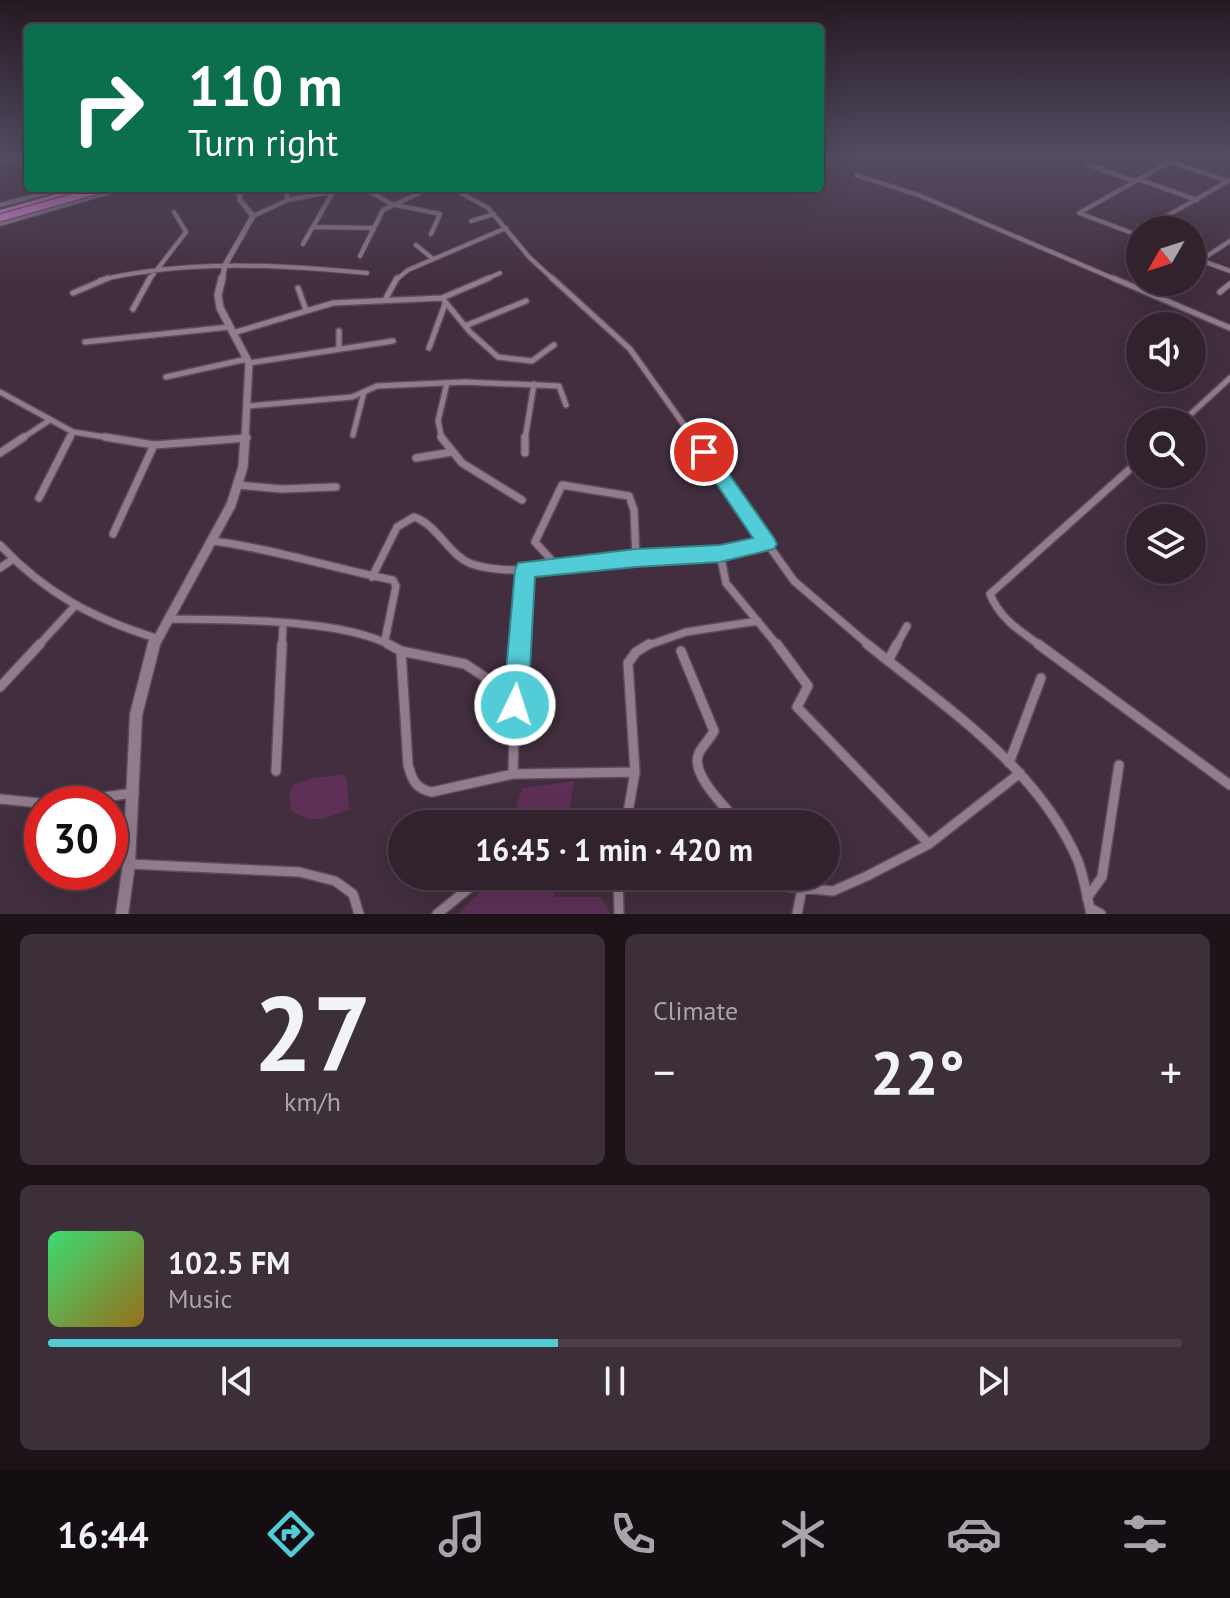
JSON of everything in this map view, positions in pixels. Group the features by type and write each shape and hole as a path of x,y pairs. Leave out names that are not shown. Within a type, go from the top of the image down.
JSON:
{"highway":[{"path":"1,218 56,199"},
{"path":"1,218 69,199"}],"street":[{"path":"0,205 24,199"},
{"path":"1,218 80,199"},
{"path":"240,199 253,216"},
{"path":"122,914 134,793 136,715 156,638 213,541 238,485 247,438 248,361 220,308 218,295 225,265 253,216 296,199"},
{"path":"303,244 329,199"},
{"path":"382,199 391,204 440,214 431,234"},
{"path":"360,256 383,210 404,199"},
{"path":"469,199 494,214 530,258 630,349 794,581 817,605 1020,773 1057,821 1078,865 1089,907 1101,914"},
{"path":"927,199 1230,328"},
{"path":"1104,199 1079,213 1126,229"},
{"path":"1193,199 1197,200"},
{"path":"1169,216 1197,200"},
{"path":"133,309 154,271 186,232 174,212"},
{"path":"471,221 494,214"},
{"path":"314,227 374,228"},
{"path":"385,300 399,275 506,228"},
{"path":"1206,257 1230,241"},
{"path":"416,245 433,259"},
{"path":"1206,262 1230,271"},
{"path":"73,293 87,282 154,271 225,265 367,273"},
{"path":"85,342 231,330 352,300 444,301 500,273"},
{"path":"1220,292 1230,284"},
{"path":"298,288 306,310"},
{"path":"444,301 498,357 532,361 554,345"},
{"path":"429,348 444,301"},
{"path":"465,326 526,301"},
{"path":"339,331 339,347"},
{"path":"166,377 248,361 393,341"},
{"path":"1197,408 1230,378"},
{"path":"249,406 352,397 377,386 447,383 559,386 566,405"},
{"path":"447,383 438,418 439,433 452,452 480,476 522,500"},
{"path":"525,453 525,433 534,384"},
{"path":"353,435 364,392"},
{"path":"1,393 73,432 154,445 247,438"},
{"path":"0,453 50,420"},
{"path":"39,498 73,432"},
{"path":"113,534 154,445"},
{"path":"416,458 452,452"},
{"path":"1126,473 990,594 996,609 1009,623 1230,785"},
{"path":"238,485 281,489 336,487"},
{"path":"556,565 535,542 562,485 629,496 634,514 633,545 636,558"},
{"path":"372,577 397,527 414,517 425,521 470,564 525,570 636,558 720,554 767,544"},
{"path":"213,541 267,548 396,582 385,640"},
{"path":"0,545 31,580 73,608 156,638"},
{"path":"720,554 726,583 808,686 797,707 929,844"},
{"path":"0,568 13,559"},
{"path":"513,774 515,697 525,570"},
{"path":"0,687 73,608"},
{"path":"168,619 283,624 371,635 401,651 465,664 515,697"},
{"path":"628,810 635,772 628,663 632,653 651,642 758,621"},
{"path":"276,771 283,624"},
{"path":"888,661 907,626"},
{"path":"401,651 412,782 421,791 432,792 513,774 635,772"},
{"path":"681,651 714,731 698,754 698,766 710,789 728,810"},
{"path":"1009,763 1041,678"},
{"path":"1089,907 1102,877 1119,765"},
{"path":"840,888 929,844 1020,773"},
{"path":"0,799 24,805 67,803 134,793"},
{"path":"129,864 299,872 335,881 353,894 359,914"},
{"path":"437,914 467,890"},
{"path":"618,890 619,914"},
{"path":"797,914 802,890"}],"shaded area":[{"path":"344,775 349,810 314,819 291,810 289,793 293,785 312,778"},
{"path":"574,781 569,810 515,810 522,788"},
{"path":"479,890 555,890 554,897 600,897 611,914 458,914"}],"route":[{"path":"515,705 525,570 636,558 720,554 767,544 704,452"}]}
